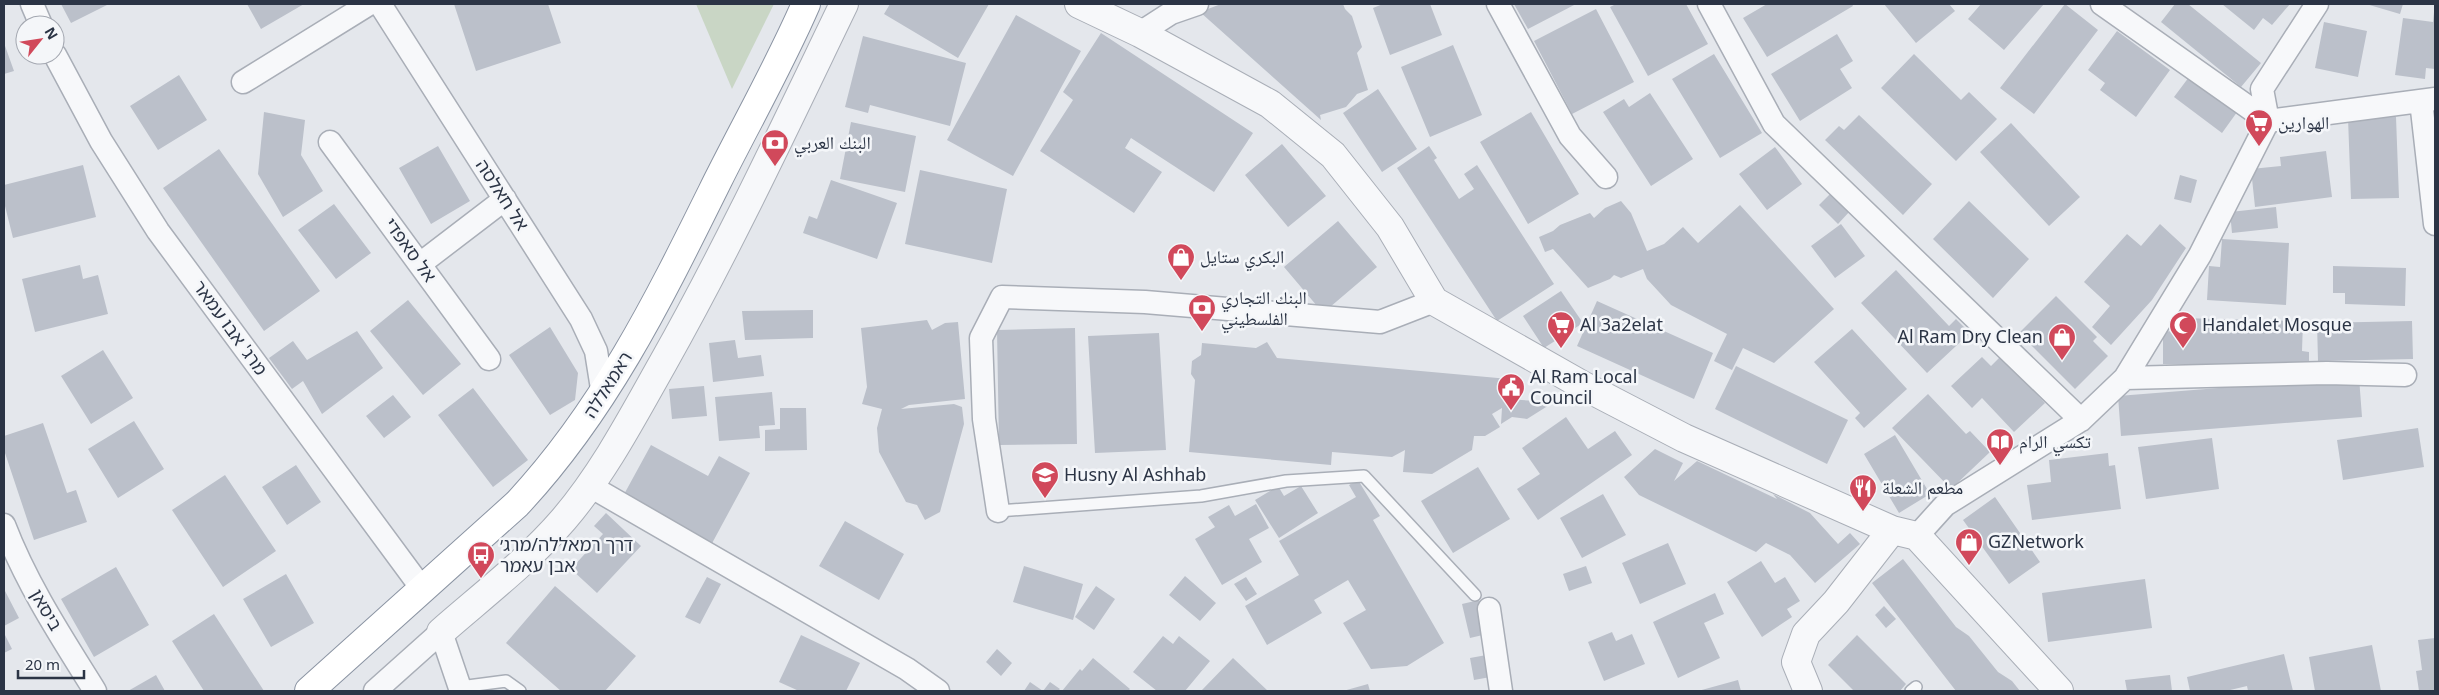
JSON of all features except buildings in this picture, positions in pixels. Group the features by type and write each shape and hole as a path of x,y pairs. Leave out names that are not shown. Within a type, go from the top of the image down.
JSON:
{"highway":[{"name":"ראמאללה","path":"309,691 518,504 582,427 633,346 664,288 806,4"}],"street":[{"path":"243,82 370,4"},
{"name":"אל חאלסה","path":"380,4 582,319 596,351 603,395"},
{"path":"375,691 533,551 563,520 590,486 617,444 692,311 844,4"},
{"path":"1079,4 1140,34 1270,104 1333,155 1390,227 1434,301 1582,385 1684,438 1905,533 2059,691"},
{"path":"1140,34 1171,13 1197,4"},
{"path":"1498,4 1570,136 1606,177"},
{"path":"1709,4 1774,124 2081,420"},
{"path":"2102,4 2268,122 2428,100 2435,224"},
{"path":"1808,691 1796,662 1806,634 1905,533 1945,505 2081,420 2125,378 2200,255 2268,122 2262,89 2317,4"},
{"name":"מרג' אבו עמאר","path":"60,65 101,141 158,231 423,590"},
{"name":"אל סאפדי","path":"330,142 489,359"},
{"path":"420,264 505,199"},
{"path":"998,511 984,419 981,338 1002,297 1145,302 1380,322 1434,301"},
{"path":"2125,378 2327,373 2405,375"},
{"path":"590,486 907,669 938,691"},
{"name":"ביסאן","path":"4,526 20,565 50,620 95,691"},
{"path":"1482,602 1501,691"},
{"path":"441,632 461,689"}],"lane":[{"path":"998,511 1201,496 1286,481 1364,476 1482,602"},
{"path":"461,689 506,681 520,691"}],"green space":[{"path":"696,4 774,4 732,89"}],"place":[{"name":"الهوارين","path":"2259,147"},
{"name":"البنك العربي","path":"775,167"},
{"name":"البكري ستايل","path":"1181,281"},
{"name":"البنك التجاري الفلسطيني","path":"1202,332"},
{"name":"Al 3a2elat","path":"1561,349"},
{"name":"Handalet Mosque","path":"2183,349"},
{"name":"Al Ram Dry Clean","path":"2062,361"},
{"name":"Al Ram Local Council","path":"1511,411"},
{"name":"تكسي الرام","path":"2000,466"},
{"name":"Husny Al Ashhab","path":"1045,499"},
{"name":"مطعم الشعلة","path":"1863,512"},
{"name":"GZNetwork","path":"1969,566"},
{"name":"דרך רמאללה/מרג׳ אבן עאמר","path":"481,579"}]}
